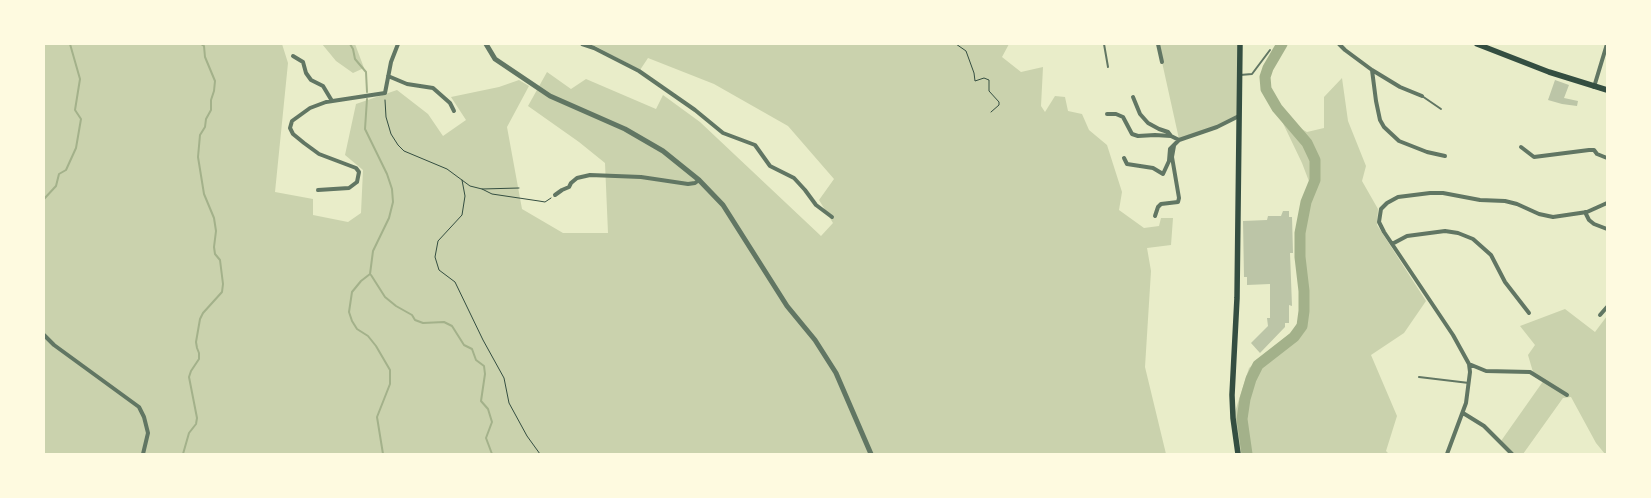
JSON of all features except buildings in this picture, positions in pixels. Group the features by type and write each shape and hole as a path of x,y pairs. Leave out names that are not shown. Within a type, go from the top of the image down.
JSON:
{"main road":[{"path":"1238,454 1232,418 1232,395 1237,298 1240,44"},
{"path":"1477,44 1494,48 1594,87 1607,90"}],"street":[{"path":"318,190 349,188 357,182 359,172 356,168 319,154 293,134 290,128 292,121 310,108 332,101 385,93 391,62 398,44"},
{"path":"486,44 490,54 499,62 550,96 625,129 663,151 699,180 723,205 787,306 815,340 836,373 871,454"},
{"path":"582,44 594,48 639,71 695,110 723,133 755,145 770,166 794,178 816,204 832,217"},
{"path":"1158,44 1162,62"},
{"path":"1339,44 1372,70 1400,87 1422,96"},
{"path":"1594,87 1607,44"},
{"path":"293,56 302,62 311,80 323,86 332,101"},
{"path":"1372,70 1376,101 1380,120 1384,127 1399,141 1427,152 1444,156"},
{"path":"388,76 407,84 433,88 450,103 454,111"},
{"path":"1133,97 1140,114 1148,123 1168,132 1171,136"},
{"path":"1107,114 1116,114 1123,117 1132,134 1138,136 1155,134 1171,136 1179,140"},
{"path":"1124,158 1127,164 1153,168 1163,174 1169,160 1170,149 1179,140 1216,127 1239,116"},
{"path":"1155,216 1158,206 1161,204 1178,202 1179,198 1172,157 1175,144"},
{"path":"1521,147 1534,157 1594,150 1597,154 1607,158"},
{"path":"555,195 569,187 577,178 590,175 641,177 688,184 699,180"},
{"path":"1447,454 1463,412 1469,383 1469,364 1453,335 1384,232 1379,222 1381,209 1398,198 1411,195 1443,193 1480,200 1505,201 1547,217 1560,217 1585,212 1607,203"},
{"path":"1585,212 1589,220 1594,224 1607,229"},
{"path":"1392,244 1407,236 1445,231 1473,239 1491,255 1505,282 1529,313"},
{"path":"1600,315 1607,307"},
{"path":"44,335 54,345 139,407 148,433 143,454"},
{"path":"1469,364 1486,371 1530,372 1567,395"},
{"path":"1463,412 1484,426 1512,454"}],"lane":[{"path":"1104,44 1108,67"},
{"path":"1240,75 1252,74 1270,50"},
{"path":"1422,96 1441,109"},
{"path":"1419,377 1469,383"}],"path":[{"path":"956,44 966,51 975,81 984,78 989,80 989,91 999,102 999,105 991,112"},
{"path":"385,93 386,117 391,134 398,145 411,155 447,168 470,186 492,194 539,202 546,202 555,195"},
{"path":"462,180 464,196 462,215 438,241 435,257 439,270 455,282 482,340 504,378 509,403 527,436 540,454"},
{"path":"482,189 519,188"}],"green space":[{"path":"44,44 282,44 288,63 275,192 313,199 313,215 348,222 361,213 363,170 345,155 356,104 397,90 428,114 443,136 466,120 451,97 499,87 519,80 529,86 507,127 522,209 563,233 608,233 605,163 528,106 547,72 571,89 586,79 656,109 663,95 700,122 821,236 833,223 819,200 834,179 788,126 714,84 648,58 640,70 588,44 1009,44 1002,57 1021,72 1043,67 1041,106 1045,112 1055,96 1065,97 1068,111 1082,114 1089,130 1107,145 1122,192 1119,210 1144,228 1159,226 1161,218 1173,218 1171,245 1147,248 1151,271 1145,367 1166,454 44,454"},
{"path":"322,44 355,44 364,68 353,73 336,61"},
{"path":"1158,44 1240,44 1239,115 1216,126 1179,139"},
{"path":"1342,78 1348,121 1366,166 1362,181 1378,209 1377,225 1426,301 1404,333 1371,355 1397,416 1386,451 1389,454 1239,454 1233,418 1249,368 1295,329 1302,309 1297,258 1299,216 1310,184 1280,117 1307,132 1324,128 1324,97"},
{"path":"1565,309 1595,332 1607,316 1607,454 1596,443 1571,397 1563,398 1523,454 1513,454 1501,441 1544,380 1533,372 1528,355 1535,345 1520,326"}],"waterway":[{"path":"44,199 56,186 59,174 66,170 76,148 81,119 75,110 80,79 70,44"},
{"path":"183,454 189,433 196,424 197,418 189,377 199,359 196,342 200,319 222,292 223,284 220,260 215,254 214,247 216,231 214,218 204,194 198,157 200,135 211,110 215,81 205,57 204,46 201,44"},
{"path":"350,44 355,59 366,72 367,92"},
{"path":"1247,454 1242,419 1251,379 1258,365 1294,337 1302,326 1304,311 1300,233 1306,202 1315,180 1315,160 1307,143 1277,108 1266,89 1265,77 1268,68 1282,44"},
{"path":"367,99 365,129 387,174 392,189 393,202 389,218 373,251 370,274 352,292 349,312 357,329 368,336 390,370 390,384 377,417 383,454"},
{"path":"371,275 385,297 412,315 415,320 423,323 444,322 452,326 464,345 472,349 476,360 484,366 485,374 481,401 488,409 492,422 486,438 492,454"}]}
